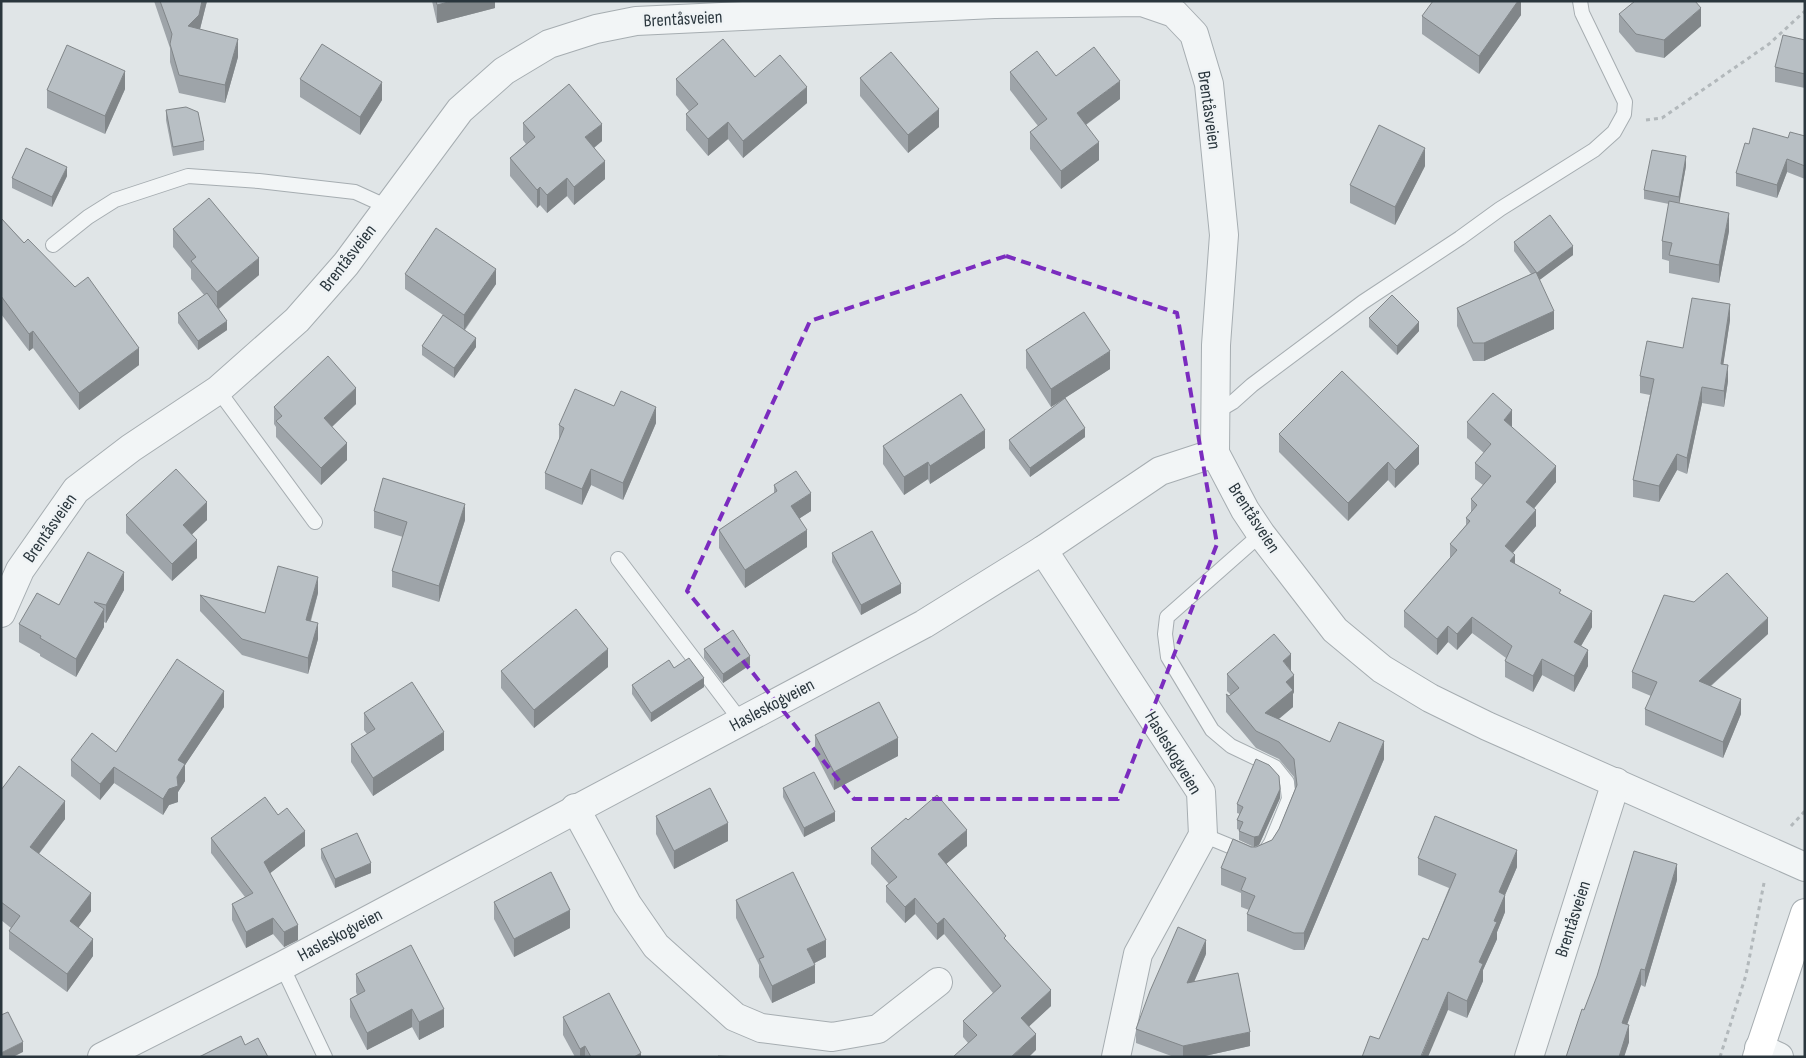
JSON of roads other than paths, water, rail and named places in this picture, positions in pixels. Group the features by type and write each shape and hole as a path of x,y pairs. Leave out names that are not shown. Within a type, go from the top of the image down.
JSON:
{"main road":[{"path":"1765,1054 1782,986 1805,913"}],"street":[{"name":"Brentåsveien","path":"1,613 20,570 76,490 131,448 218,390 297,320 346,264 460,110 504,71 549,44 596,29 636,21 994,4 1142,2 1174,12 1194,34 1209,84 1224,235 1216,346 1215,453 1245,510 1261,534 1336,630 1382,669 1430,698 1487,726 1805,867"},
{"name":"Hasleskogveien","path":"102,1057 282,966 575,808 924,624 1043,550 1160,471 1215,453"},
{"name":"Hasleskogveien","path":"1043,550 1201,792 1203,835"},
{"name":"Brentåsveien","path":"1529,1057 1616,782"},
{"path":"575,808 627,904 656,946 735,1017 761,1028 832,1037 878,1028 938,982"},
{"path":"1116,1057 1138,954 1203,835"}],"lane":[{"path":"1216,412 1233,402 1260,379 1363,302 1460,238 1500,209 1594,150 1614,132 1624,114 1625,102 1582,13 1580,1"},
{"path":"53,245 88,217 115,200 188,176 259,181 355,192 388,207"},
{"path":"218,390 315,522"},
{"path":"1203,835 1254,856 1265,852 1288,799 1287,782 1275,767 1232,746 1212,730 1168,657 1164,634 1166,617 1261,534"},
{"path":"618,559 741,721"},
{"path":"282,966 325,1057"}]}
